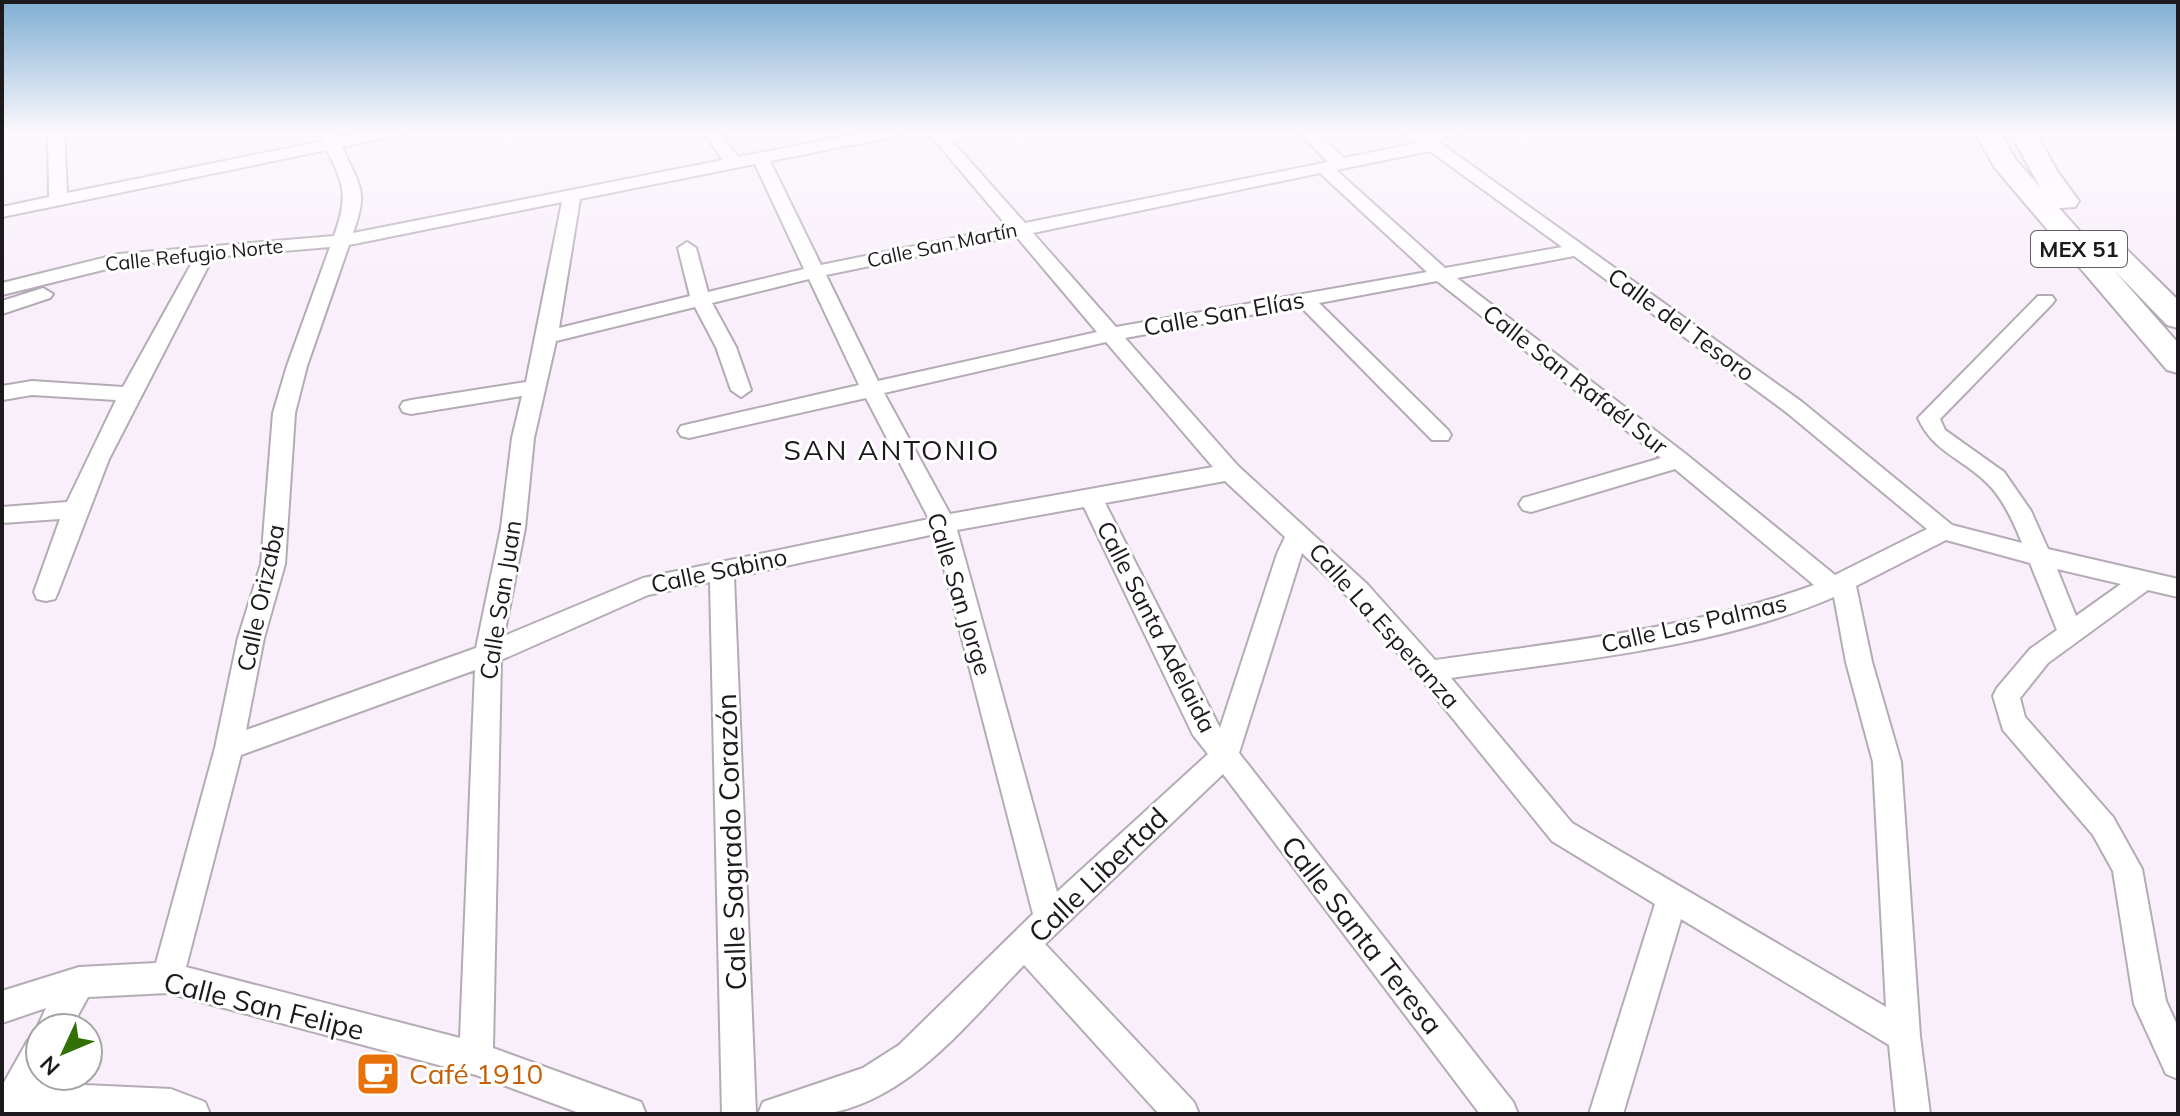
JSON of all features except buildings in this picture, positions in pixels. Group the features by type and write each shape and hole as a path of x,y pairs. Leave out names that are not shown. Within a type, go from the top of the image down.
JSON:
{"main road":[{"name":"MEX 51","path":"2022,183 2178,363"},
{"name":"MEX 51","path":"2052,183 2074,213 2178,318"}],"street":[{"path":"57,183 58,201"},
{"path":"2,212 134,183"},
{"name":"Calle Orizaba","path":"168,978 229,748 251,638 273,564 284,413 297,366 351,214 353,183"},
{"name":"Calle Refugio Norte","path":"2,289 119,260 340,241 625,183"},
{"name":"Calle San Jorge","path":"772,183 871,388 944,524 1049,919"},
{"name":"Calle La Esperanza","path":"979,183 1114,334 1230,472 1358,591 1429,671 1562,832 1904,1036"},
{"name":"Calle San Martín","path":"547,337 815,272 1243,183"},
{"name":"Calle San Rafaél Sur","path":"1349,183 1440,274 1838,585"},
{"name":"Calle del Tesoro","path":"1485,183 1794,407 1944,531"},
{"name":"Calle San Juan","path":"476,1059 488,654 513,528 523,438 547,337 572,194"},
{"path":"687,248 700,299 726,347 741,390"},
{"path":"46,592 74,510 127,394 208,250"},
{"name":"Calle San Elías","path":"689,431 1114,334 1579,250"},
{"path":"2,308 64,286 76,271"},
{"path":"1304,299 1440,435"},
{"path":"2045,300 1929,418 1936,434 1996,478 2023,517 2070,631"},
{"path":"2,393 32,388 127,394"},
{"path":"411,407 533,388"},
{"path":"1531,504 1679,460"},
{"name":"Calle Sabino","path":"229,748 488,654 643,587 944,524 1230,472"},
{"name":"Calle Santa Adelaida","path":"1091,497 1203,727 1224,756"},
{"path":"2,515 74,510"},
{"path":"1944,531 1973,541 2178,588"},
{"name":"Calle Las Palmas","path":"1429,671 1624,643 1758,614 1838,585 1944,531"},
{"name":"Calle Libertad","path":"775,1114 871,1082 911,1057 1049,919 1224,756 1289,554 1299,534"},
{"name":"Calle Sagrado Corazón","path":"722,570 739,1114"},
{"path":"2142,582 2039,656 2006,696 2013,722 2103,826 2127,869 2150,1004 2178,1062"},
{"path":"1838,585 1887,762 1904,1036 1913,1114"},
{"name":"Calle Santa Teresa","path":"1224,756 1501,1114"},
{"path":"1606,1114 1672,898"},
{"path":"1025,944 1182,1114"},
{"name":"Calle San Felipe","path":"2,1007 79,982 168,978 476,1059 629,1114"},
{"path":"62,1012 79,982"},
{"path":"24,1081 10,1106 171,1106 193,1114"}],"place":[{"name":"Café 1910","path":"378,1074"}],"district":[{"name":"SAN ANTONIO","path":"892,450"}]}
